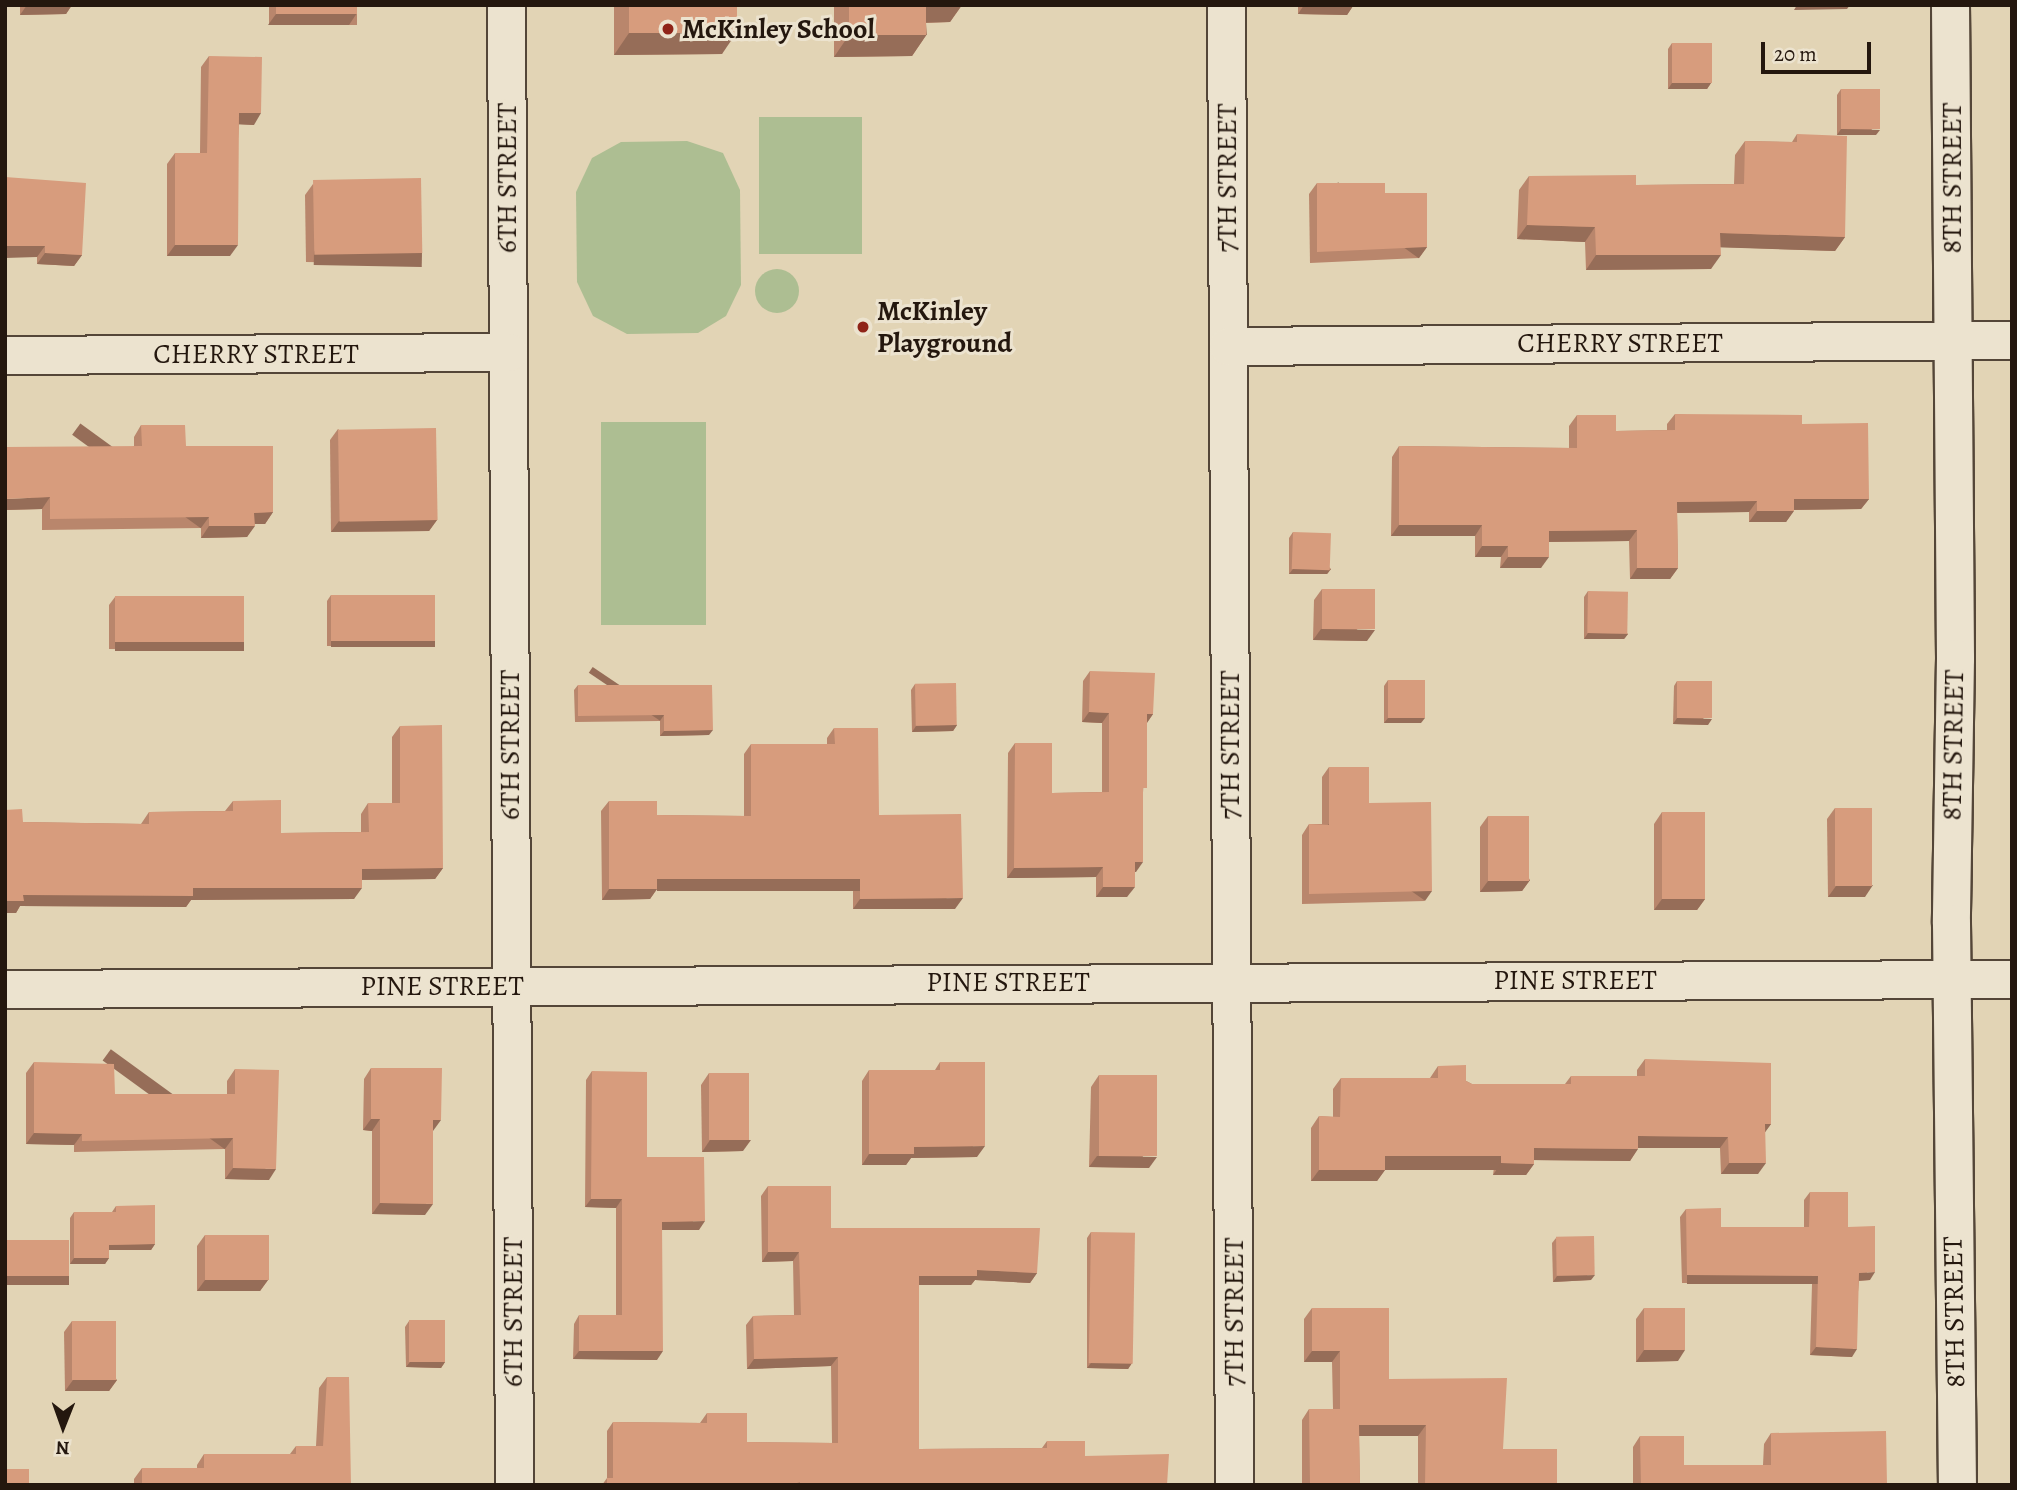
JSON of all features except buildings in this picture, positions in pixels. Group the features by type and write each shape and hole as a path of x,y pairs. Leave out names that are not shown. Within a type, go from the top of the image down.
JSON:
{"street":[{"name":"6TH STREET","path":"506,5 514,1485"},
{"name":"7TH STREET","path":"1226,5 1234,1485"},
{"name":"8TH STREET","path":"1950,5 1953,341 1951,979 1957,1485"},
{"name":"CHERRY STREET","path":"1228,346 2012,340"},
{"name":"CHERRY STREET","path":"5,355 508,352"},
{"name":"PINE STREET","path":"5,989 2012,979"}],"green space":[{"path":"759,117 862,117 862,254 759,254"},
{"path":"687,141 723,153 740,190 741,285 726,316 698,333 627,334 593,316 577,282 576,192 592,158 621,142"},
{"path":"777,269 786,270 793,275 798,282 798,300 793,307 786,312 777,313 768,312 761,307 756,300 755,291 756,282 761,275 768,270"},
{"path":"601,422 706,422 706,625 601,625"}],"place":[{"name":"McKinley School","path":"668,29"},
{"name":"McKinley Playground","path":"863,327"}]}
